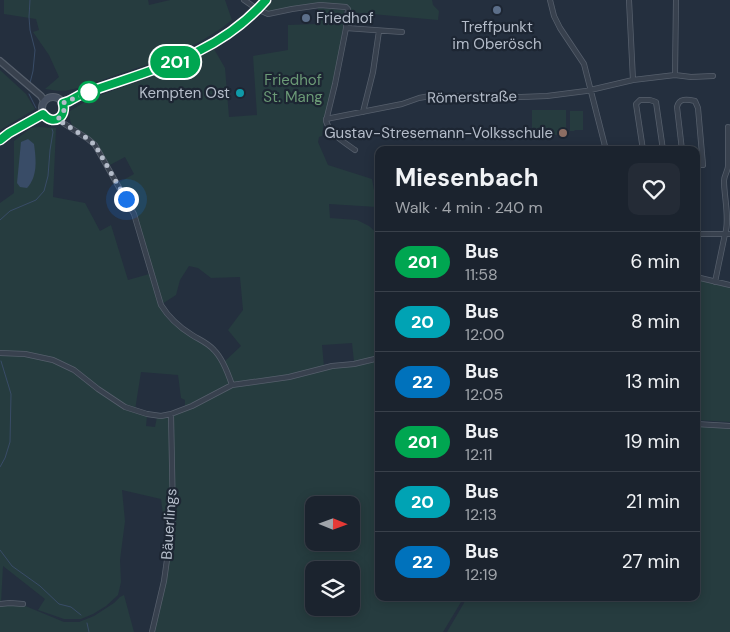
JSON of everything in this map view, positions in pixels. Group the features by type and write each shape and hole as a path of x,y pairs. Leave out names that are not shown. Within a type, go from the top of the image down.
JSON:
{"main road":[{"path":"63,103 183,59 204,49 236,28 266,0"},
{"path":"48,98 60,99 63,103 64,110 57,119 46,118 43,114 41,108 44,101 48,98"},
{"path":"0,140 43,114"}],"street":[{"path":"244,0 264,13 270,14 320,5 346,7 348,12 346,28 326,119 331,131 355,150"},
{"path":"550,0 554,16 560,28 584,64 605,146"},
{"path":"629,0 633,80"},
{"path":"675,76 676,0"},
{"path":"346,28 402,32"},
{"path":"363,112 379,31"},
{"path":"0,61 41,96 44,101"},
{"name":"Römerstraße","path":"326,119 402,104 430,96 521,97 567,94 633,80 675,76 713,76"},
{"path":"642,146 636,104 640,100 656,102 662,146"},
{"path":"682,146 678,102 680,100 695,101 698,108 703,165 700,165"},
{"path":"57,119 95,145 134,214 161,305 178,326 216,351 221,358 232,385"},
{"path":"715,282 728,234 728,203 724,175 728,169 728,127"},
{"path":"700,234 728,234"},
{"path":"700,278 730,285"},
{"path":"0,353 25,354 53,360 74,370 125,407 161,416 192,406 232,385 289,378 332,366 354,364 375,359"},
{"name":"Bäuerlings","path":"152,632 164,581 173,517 171,414"},
{"path":"700,424 730,426"},
{"path":"0,604 23,604"}],"green space":[{"path":"4,0 148,0 149,5 170,0 225,0 232,20 204,39 175,54 80,87 66,91 57,91 45,89 59,77 49,55 33,32 39,30 36,19 4,14"},
{"path":"273,0 432,0 433,5 439,11 438,20 350,12 349,9 320,3 270,12 264,9"},
{"name":"Friedhof St. Mang","path":"318,8 344,10 343,28 334,80 322,136 319,137 318,142 328,165 372,179 375,207 329,204 330,218 357,220 375,231 375,357 354,362 352,343 322,345 324,367 289,376 233,383 224,362 241,346 228,330 243,310 240,277 211,278 198,268 189,266 180,280 176,295 162,304 136,213 118,183 134,174 125,157 108,166 96,144 77,130 71,123 70,111 90,99 185,64 214,49 225,68 229,117 257,115 253,56 288,50 288,25 316,24"},
{"path":"0,70 26,94 35,109 0,130"},
{"path":"532,110 566,110 566,135 532,135"},
{"path":"570,111 583,111 583,130 570,131"},
{"path":"31,128 56,128 53,197 85,203 100,231 111,225 128,280 149,274 158,303 164,314 173,324 215,352 223,364 230,384 185,408 185,400 181,398 178,375 141,372 135,410 125,406 64,363 0,352 0,203 14,193 14,141"},
{"path":"700,280 730,287 730,422 700,420"},
{"path":"0,355 20,355 54,362 72,372 116,404 147,416 146,426 155,427 157,417 170,416 171,520 163,515 161,499 122,490 125,521 120,560 121,582 118,595 106,606 81,619 64,619 38,610 45,599 3,566 0,603"},
{"path":"375,361 375,601 461,601 443,632 153,632 173,530 173,416 232,386"},
{"path":"700,426 730,428 730,632 447,632 464,601 700,601"},
{"path":"124,595 134,632 0,632 0,604 23,605 64,622 79,622 94,616"}],"water":[{"path":"28,139 34,144 36,161 35,173 27,188 20,187 17,183 21,142"}],"waterway":[{"path":"30,0 30,30 35,50 30,83"},
{"path":"29,94 36,108"},
{"path":"44,120 49,125"},
{"path":"0,220 10,211 36,200 44,191 48,176 52,129"},
{"path":"0,467 10,442 11,394 1,361"},
{"path":"0,550 12,566 40,586 59,604 71,607 81,615"},
{"path":"87,623 89,632"}],"bus line":[{"name":"201","path":"0,140 43,114 46,118 52,120 59,118 64,110 63,103 80,95 183,59 204,49 237,28 258,10 266,0"}],"place":[{"name":"Treffpunkt im Oberösch","path":"497,10"},
{"name":"Friedhof","path":"306,18"},
{"name":"Kempten Ost","path":"240,93"},
{"name":"Gustav-Stresemann-Volksschule","path":"563,133"}],"route":[{"path":"89,92 63,103 64,110 57,119 95,145 126,199"}]}
